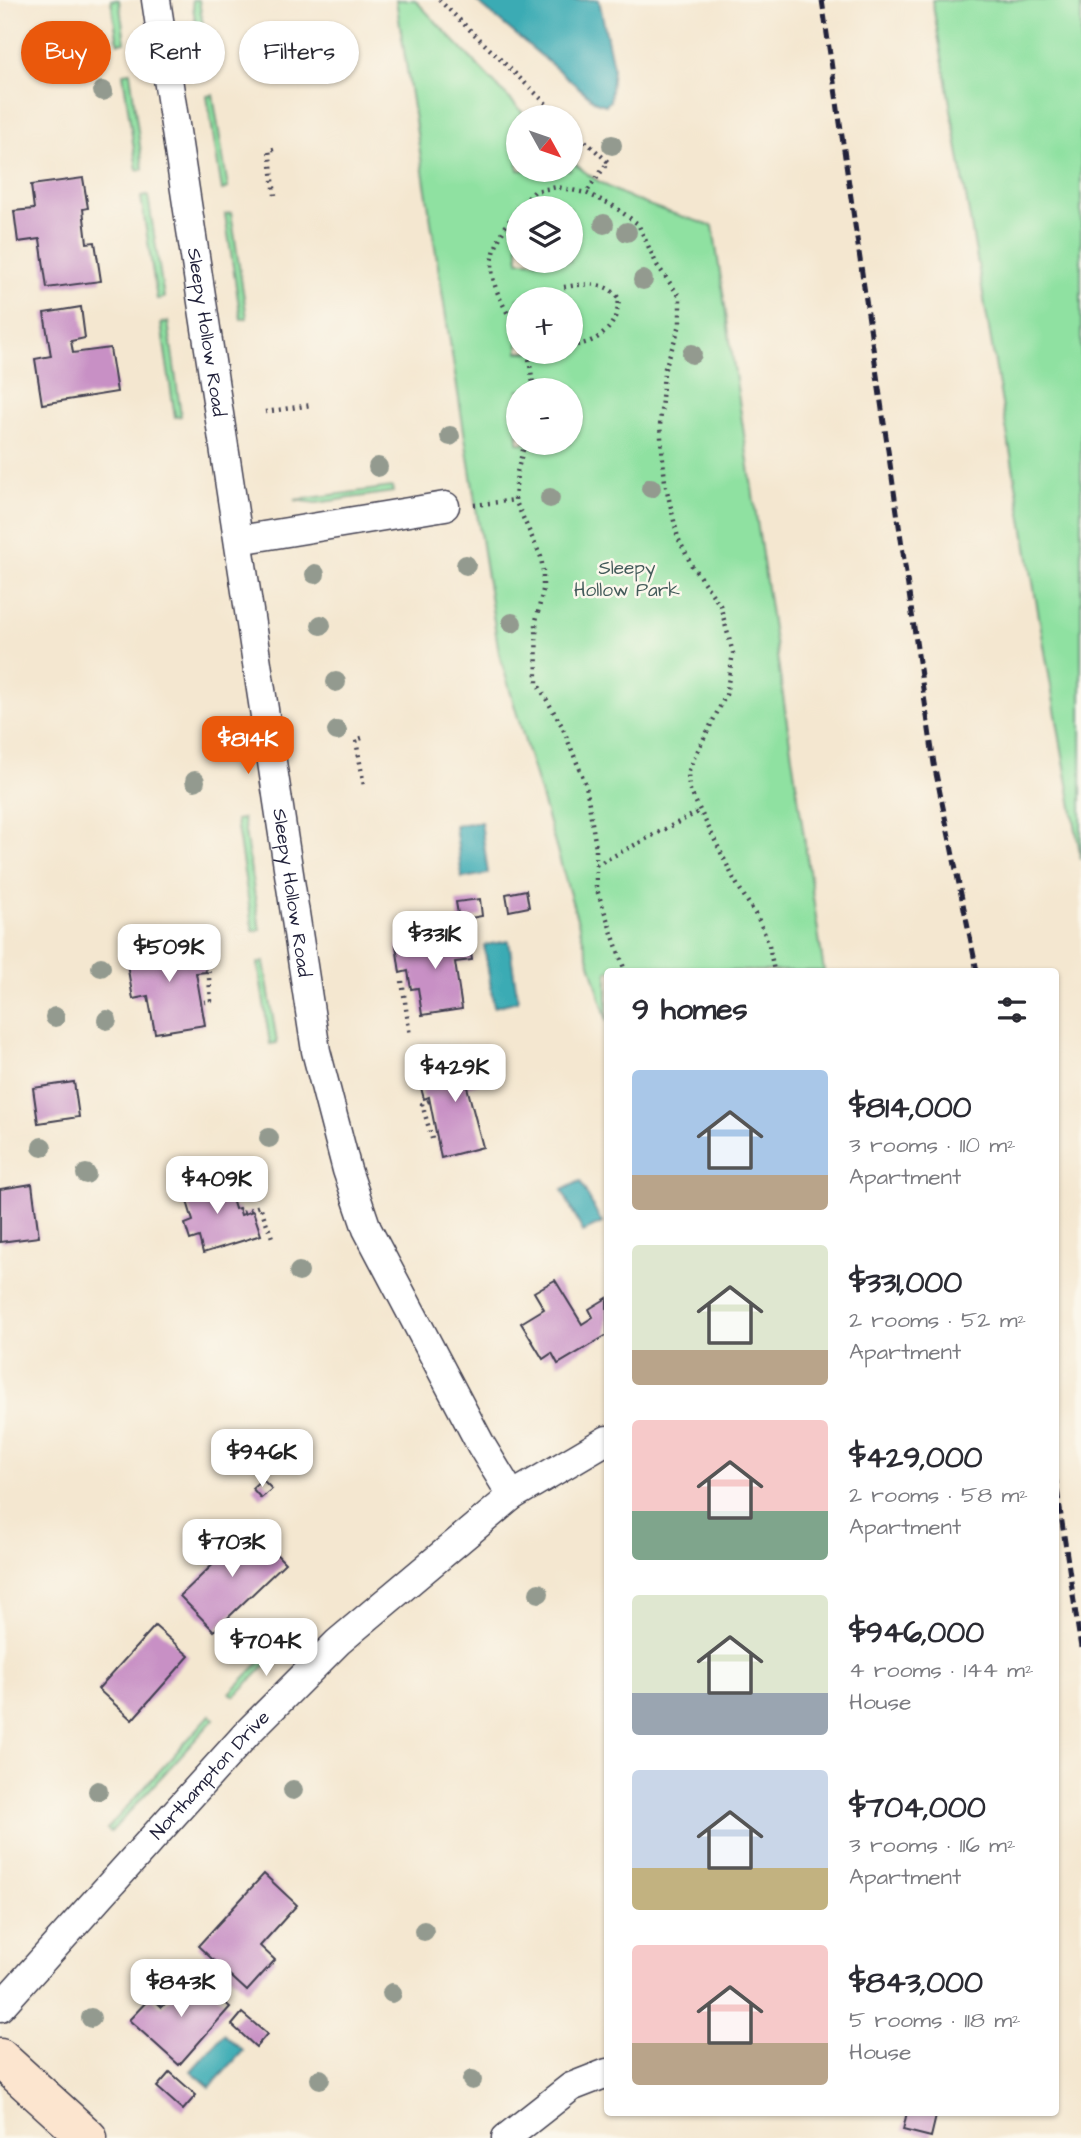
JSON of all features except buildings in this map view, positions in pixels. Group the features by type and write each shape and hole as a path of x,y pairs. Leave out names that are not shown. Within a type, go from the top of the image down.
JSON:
{"street":[{"name":"Sleepy Hollow Road","path":"156,0 315,1047 347,1170 367,1229 481,1446 512,1496"},
{"path":"239,540 445,506"},
{"name":"Northampton Drive","path":"0,2007 292,1687 338,1642 512,1496 604,1442"},
{"path":"0,2058 88,2138"},
{"path":"506,2138 571,2087 604,2074"}],"path":[{"path":"439,0 548,105"},
{"path":"583,139 608,162 586,193"},
{"path":"274,149 269,150 275,195"},
{"path":"530,196 545,187 586,193 612,205 638,224 657,265 680,297 682,309 664,371 660,426 665,482 678,538 688,559 720,604 733,653 726,695 688,773 689,788 760,922 769,945 773,968"},
{"path":"506,229 496,246 491,270 492,284 506,309"},
{"path":"564,286 583,284 606,287 619,299 614,322 606,333 583,345"},
{"path":"265,412 311,405"},
{"path":"522,455 517,472 515,500 541,557 543,571 536,621 537,683 562,726 586,785 596,865 596,887 624,968"},
{"path":"445,506 515,500"},
{"path":"362,738 356,740 364,786"},
{"path":"596,865 700,811"},
{"path":"204,1002 212,1001 207,955"},
{"path":"402,981 410,1036"},
{"path":"429,1101 422,1104 433,1142"},
{"path":"243,1212 260,1206 273,1240"}],"green space":[{"path":"111,0 119,0 125,42 118,43"},
{"path":"192,0 199,0 202,21 195,21"},
{"name":"Sleepy Hollow Park","path":"396,0 415,0 516,105 506,105 506,182 583,182 583,170 619,193 713,226 824,968 604,968 604,1011 499,653"},
{"path":"932,0 1081,0 1081,859"},
{"path":"123,73 125,84 132,84 143,169 137,170"},
{"path":"213,95 228,188 222,190 207,96"},
{"path":"148,196 164,298 157,299 141,197"},
{"path":"231,213 247,318 241,319 225,214"},
{"path":"168,322 181,416 175,417 161,323"},
{"path":"392,487 393,492 316,503 295,500"},
{"path":"243,819 260,930 253,931 236,820"},
{"path":"264,962 277,1043 270,1044 258,963"},
{"path":"300,1621 304,1626 235,1696 230,1693"},
{"path":"210,1715 214,1719 111,1832 107,1829"}],"water":[{"path":"475,0 599,0 613,67 610,101 606,105 596,102"},
{"path":"481,822 488,874 462,878 455,825"},
{"path":"509,941 518,1001 494,1007 484,945"},
{"path":"580,1181 602,1223 583,1232 562,1190"},
{"path":"224,2034 243,2051 210,2087 191,2071"}],"railway":[{"path":"822,0 934,764 976,968"},
{"path":"1059,1502 1081,1648"}]}
